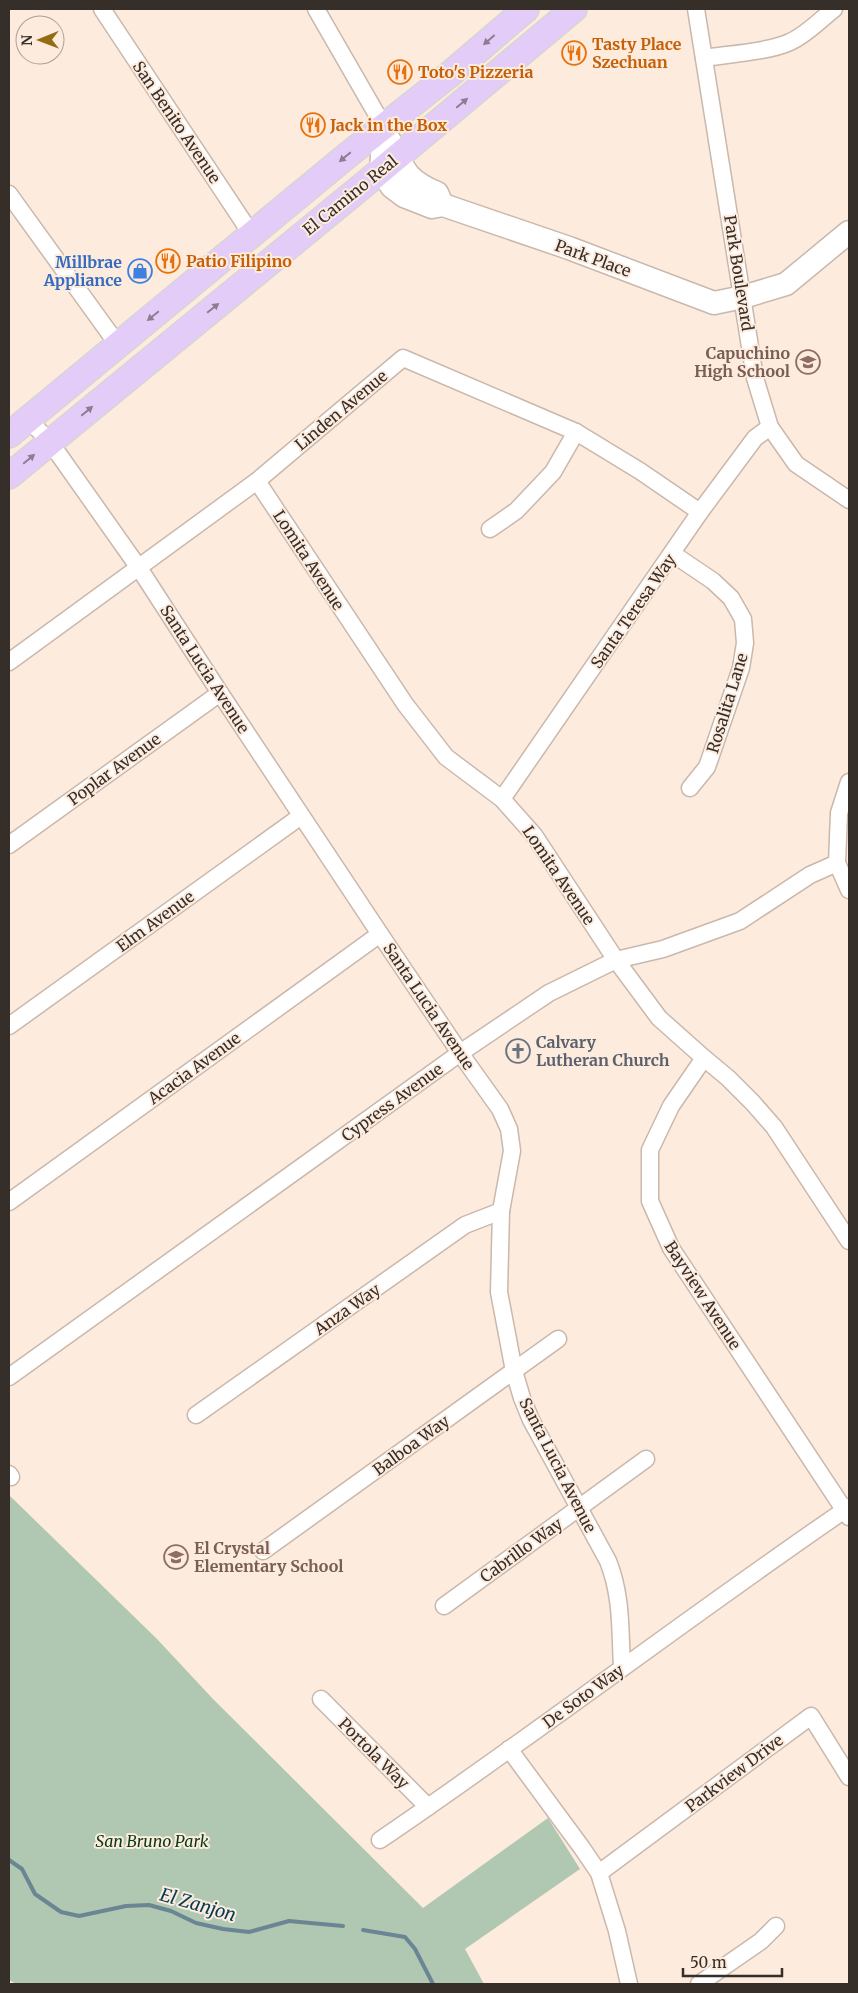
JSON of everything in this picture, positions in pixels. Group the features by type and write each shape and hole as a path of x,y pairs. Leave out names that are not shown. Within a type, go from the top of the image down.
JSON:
{"main road":[{"name":"El Camino Real","path":"9,475 574,9"},
{"name":"El Camino Real","path":"9,435 448,75 518,11"},
{"path":"384,127 389,163"},
{"name":"Park Place","path":"389,163 392,186 404,196 432,207 443,205 569,248 714,303 743,297 786,284 849,232"}],"street":[{"name":"San Benito Avenue","path":"102,9 252,235"},
{"path":"316,9 384,127"},
{"name":"Park Boulevard","path":"696,9 755,378 770,428 796,464 849,500"},
{"path":"704,58 775,47 790,42 802,35 834,9"},
{"path":"9,194 118,345"},
{"name":"Linden Avenue","path":"9,662 257,481 403,358 576,432 640,471 700,512"},
{"name":"Santa Lucia Avenue","path":"28,419 50,442 139,568 301,816 460,1053 500,1109 509,1129 512,1151 501,1210 499,1292 514,1371 531,1420 608,1562 616,1581 622,1667"},
{"name":"Santa Teresa Way","path":"502,799 673,554 700,512 755,438 770,428"},
{"path":"490,529 516,511 553,472 576,432"},
{"name":"Lomita Avenue","path":"257,481 349,621 411,711 446,757 502,799 534,834 616,960 659,1018 734,1084 774,1127 849,1241"},
{"name":"Rosalita Lane","path":"673,554 713,581 731,598 743,619 745,643 741,668 707,768 690,788"},
{"name":"Poplar Avenue","path":"9,845 220,693"},
{"path":"849,782 839,813 837,863 849,890"},
{"name":"Elm Avenue","path":"9,1026 301,816"},
{"name":"Cypress Avenue","path":"9,1377 460,1053 549,993 616,960 663,949 740,921 810,875 837,863"},
{"name":"Acacia Avenue","path":"9,1202 380,934"},
{"name":"Bayview Avenue","path":"704,1058 670,1106 650,1150 650,1201 671,1248 848,1511"},
{"name":"Anza Way","path":"196,1415 465,1225 501,1210"},
{"name":"Balboa Way","path":"263,1551 558,1339"},
{"name":"Cabrillo Way","path":"444,1606 646,1460"},
{"name":"De Soto Way","path":"380,1840 784,1551 848,1511"},
{"name":"Portola Way","path":"321,1699 428,1807"},
{"name":"Parkview Drive","path":"599,1873 810,1716 849,1777"},
{"path":"509,1749 599,1873 617,1931 629,1984"},
{"path":"699,1984 761,1941 776,1926"}],"green space":[{"name":"San Bruno Park","path":"9,1495 157,1639 213,1699 423,1908 548,1818 580,1869 465,1949 484,1984 16,1984 9,1980"}],"waterway":[{"name":"El Zanjon","path":"9,1860 22,1869 35,1894 61,1912 79,1916 126,1906 149,1905 171,1911 196,1923 249,1932 289,1921 343,1926"},
{"name":"El Zanjon","path":"363,1930 405,1937 415,1949 433,1984"}],"place":[{"name":"Tasty Place Szechuan","path":"574,53"},
{"name":"Toto's Pizzeria","path":"400,72"},
{"name":"Jack in the Box","path":"313,125"},
{"name":"Patio Filipino","path":"168,261"},
{"name":"Millbrae Appliance","path":"140,271"},
{"name":"Capuchino High School","path":"808,362"},
{"name":"Calvary Lutheran Church","path":"518,1051"},
{"name":"El Crystal Elementary School","path":"176,1557"}]}
